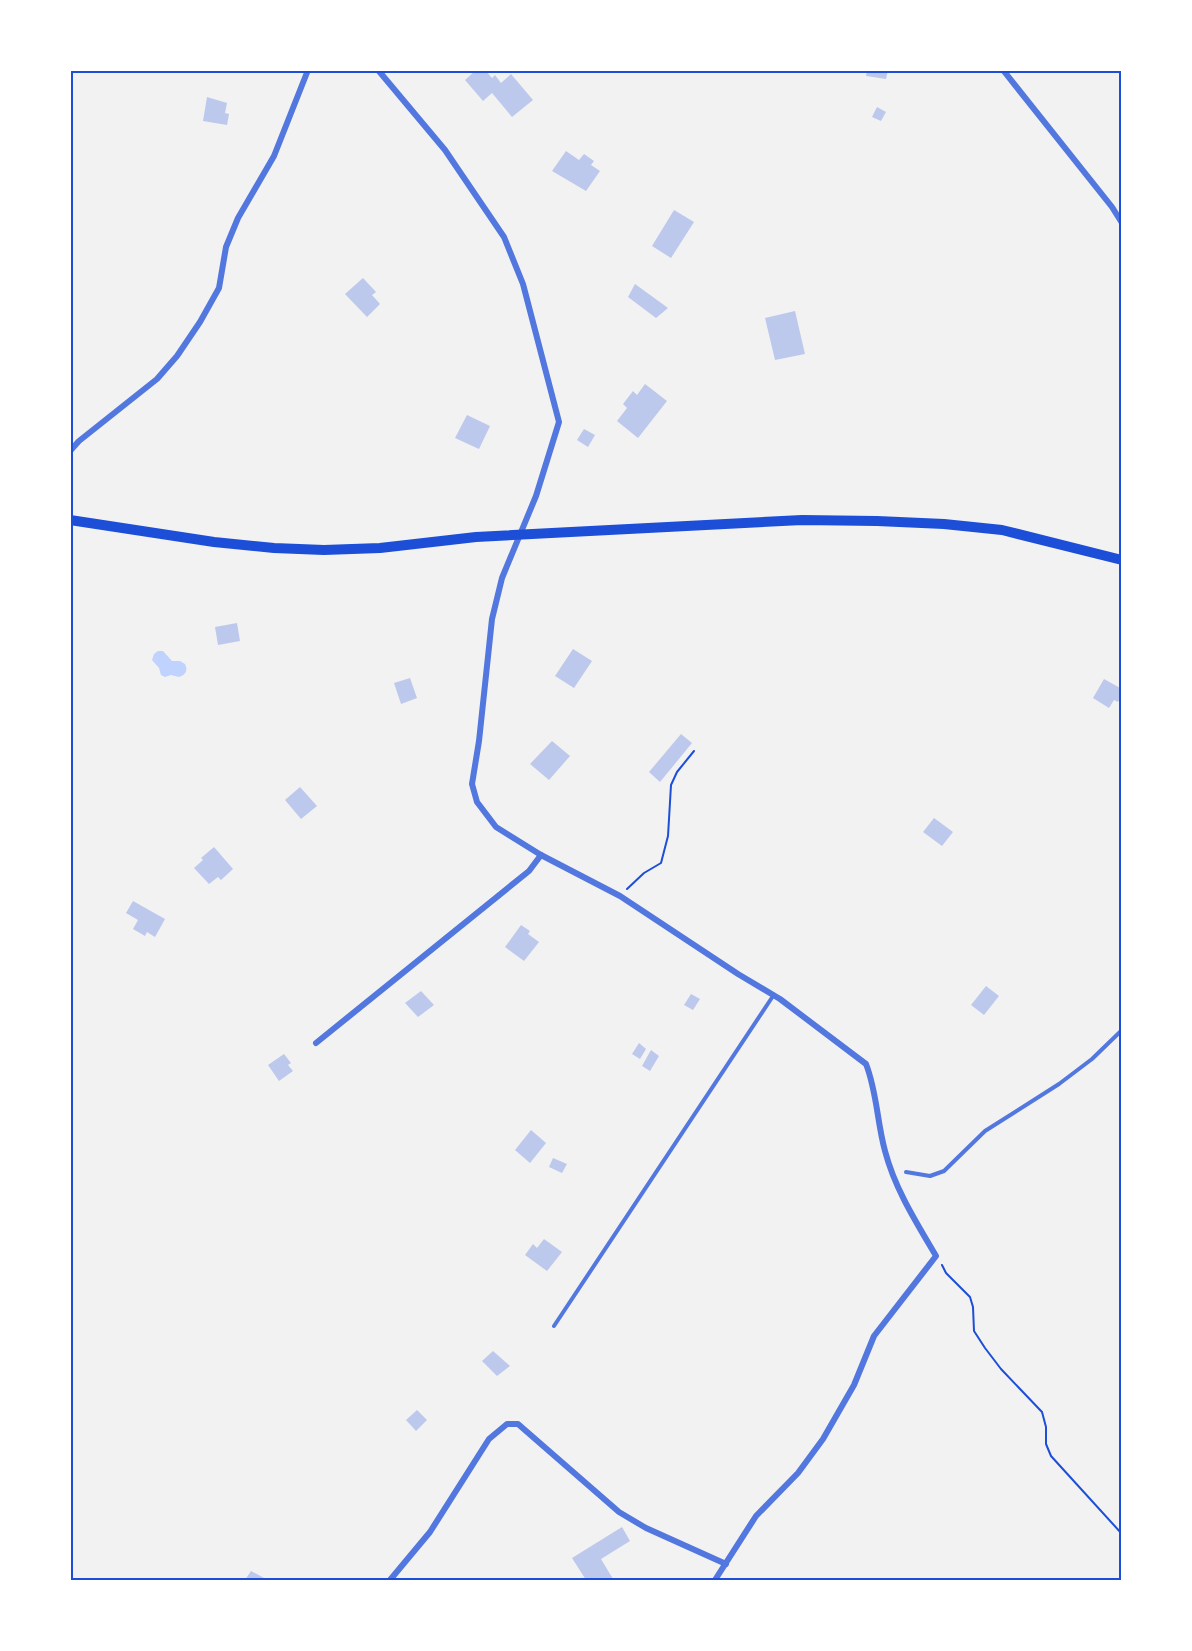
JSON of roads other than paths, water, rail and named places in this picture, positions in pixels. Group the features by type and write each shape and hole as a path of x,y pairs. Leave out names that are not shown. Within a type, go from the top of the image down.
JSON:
{"main road":[{"path":"70,520 214,542 274,549 324,550 380,548 476,537 802,520 877,521 944,524 1002,530 1122,560"}],"street":[{"path":"70,451 79,441 157,379 177,356 200,322 219,288 226,247 238,218 274,156 308,70"},
{"path":"378,70 445,150 504,237 523,284 559,422 536,496 510,555 492,619 472,784 477,802 496,827 541,855 620,896 773,996 866,1064 872,1081 885,1150 893,1173 903,1198 936,1256 874,1336 854,1385 823,1439 798,1473 756,1516 715,1581"},
{"path":"1004,70 1112,207 1122,223"},
{"path":"316,1043 529,871 541,855"},
{"path":"390,1581 430,1532 489,1439 507,1424 518,1424 619,1512 646,1528 726,1564"}],"lane":[{"path":"554,1326 773,996"},
{"path":"906,1172 930,1176 944,1171 985,1131 1059,1084 1092,1059 1122,1030"}],"water":[{"path":"158,651 163,651 172,661 185,664 185,674 179,677 161,675 159,668 152,660"}]}
